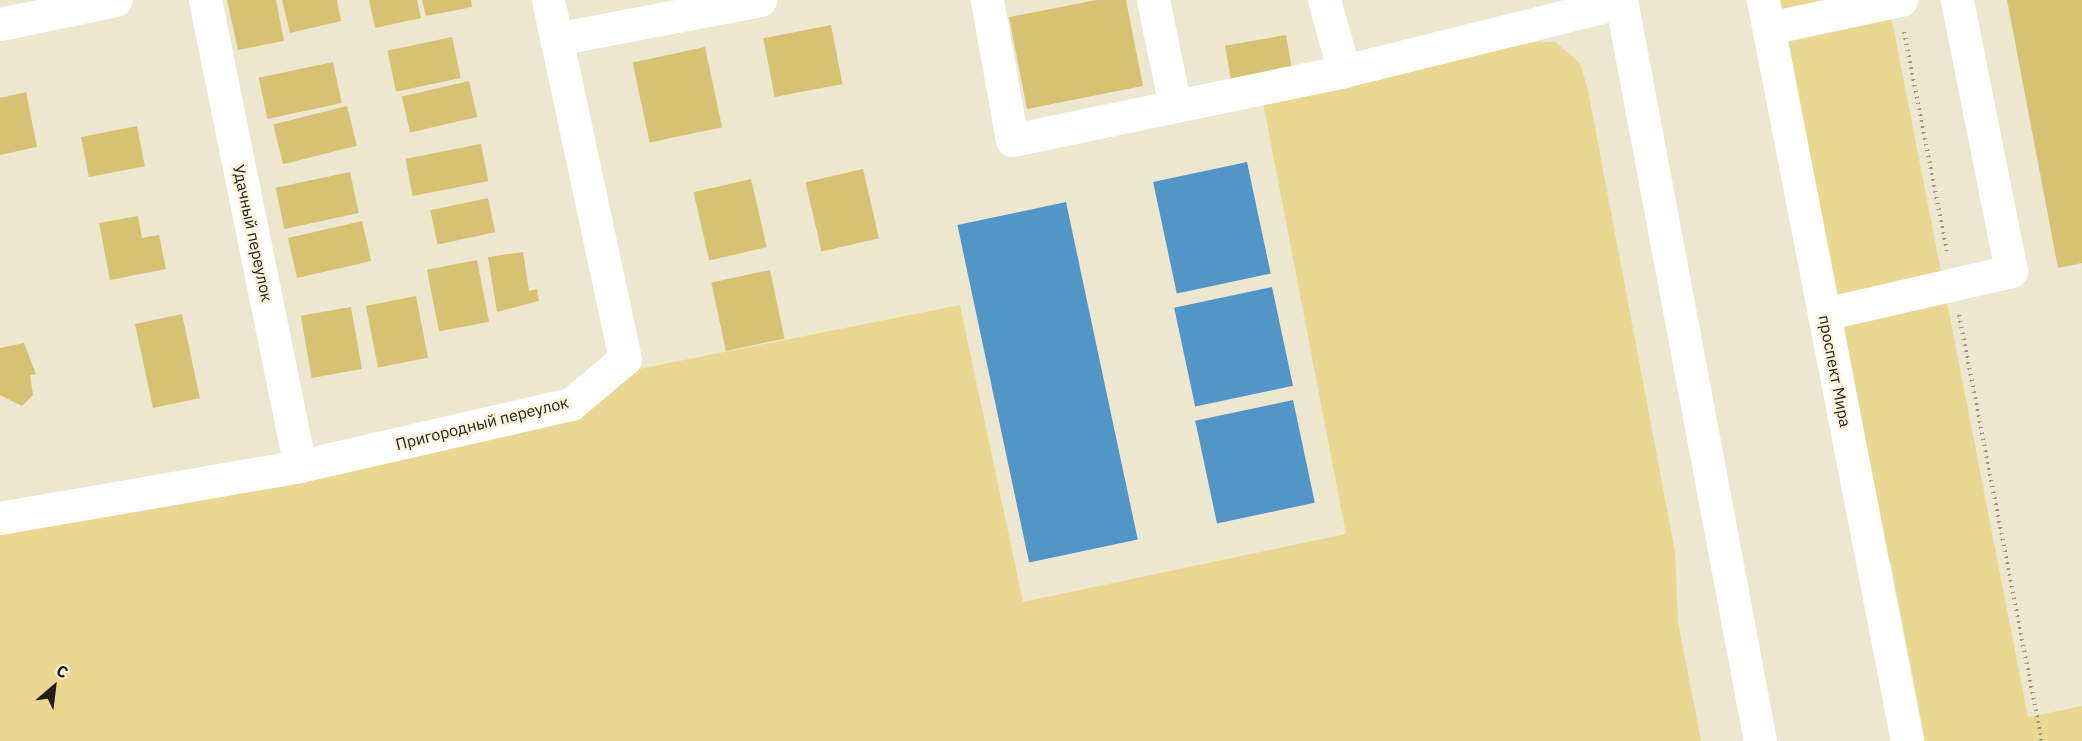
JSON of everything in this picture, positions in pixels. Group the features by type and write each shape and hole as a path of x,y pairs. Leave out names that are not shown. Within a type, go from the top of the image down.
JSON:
{"street":[{"path":"0,24 116,0"},
{"name":"Удачный переулок","path":"205,0 300,466"},
{"name":"Пригородный переулок","path":"0,518 300,466 571,404 625,359 548,0"},
{"path":"556,39 760,0"},
{"path":"987,0 1012,140 1344,71 1622,1 1760,741"},
{"path":"1154,0 1175,106"},
{"path":"1324,0 1344,71"},
{"path":"1766,14 1899,0"},
{"path":"1824,314 2011,271 1957,0"},
{"name":"проспект Мира","path":"1766,14 1907,741"}],"path":[{"path":"1899,0 2042,741"}],"shaded area":[{"path":"1772,0 1888,0 2028,717 2082,706 2082,741 1925,741 1891,563 1877,542"},
{"path":"1536,42 1555,42 1580,63 1588,90 1675,552 1678,622 1701,741 0,741 0,524 256,475 629,371 960,305 1023,602 1346,534 1262,97"}],"water":[{"path":"1247,162 1271,274 1177,293 1153,182"},
{"path":"1066,202 1138,539 1029,563 957,225"},
{"path":"1272,287 1293,386 1195,407 1174,308"},
{"path":"1293,400 1315,503 1217,523 1195,421"}],"building":[{"path":"227,0 276,0 284,41 238,50"},
{"path":"282,0 337,0 341,21 290,33"},
{"path":"369,0 417,0 421,18 375,28"},
{"path":"422,0 471,0 472,7 426,16"},
{"path":"1097,0 1126,0 1143,86 1027,109 1009,17"},
{"path":"2007,0 2082,0 2082,263 2058,268"},
{"path":"831,25 842,84 775,97 763,38"},
{"path":"1286,35 1292,69 1231,80 1225,46"},
{"path":"452,37 461,78 396,92 387,51"},
{"path":"705,47 722,127 650,143 633,62"},
{"path":"333,62 342,103 267,119 259,78"},
{"path":"469,81 477,117 410,133 402,97"},
{"path":"26,92 37,147 0,155 0,98"},
{"path":"347,106 357,146 283,164 273,124"},
{"path":"137,126 145,166 89,177 81,137"},
{"path":"481,144 488,181 413,196 405,159"},
{"path":"863,169 879,238 821,251 806,182"},
{"path":"350,172 359,213 284,229 276,188"},
{"path":"751,179 767,247 709,260 694,192"},
{"path":"488,198 495,232 438,245 430,210"},
{"path":"138,216 142,238 159,235 166,269 110,280 99,223"},
{"path":"362,221 371,261 297,278 288,238"},
{"path":"523,252 529,291 537,289 539,301 497,312 488,257"},
{"path":"477,260 489,322 439,332 427,270"},
{"path":"770,270 785,338 726,351 711,282"},
{"path":"416,296 428,358 378,368 366,306"},
{"path":"351,307 362,369 312,378 301,316"},
{"path":"182,314 200,398 153,408 135,324"},
{"path":"24,343 36,374 30,375 33,395 22,406 0,395 0,348"}]}
